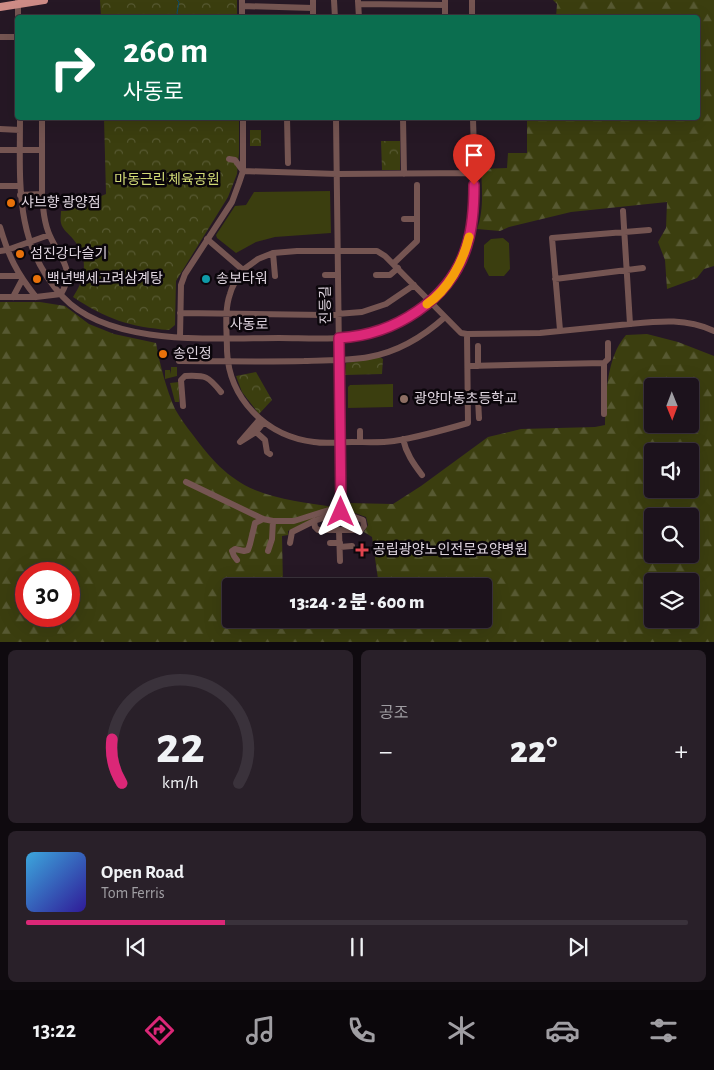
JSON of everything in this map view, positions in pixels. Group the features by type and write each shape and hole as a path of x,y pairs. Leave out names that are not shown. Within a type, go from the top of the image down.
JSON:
{"main road":[{"path":"0,7 18,2 44,0"}],"street":[{"path":"313,0 313,15"},
{"path":"334,0 335,15"},
{"path":"472,0 472,15"},
{"path":"18,2 18,15"},
{"path":"359,15 358,2 445,2 445,15"},
{"path":"242,3 313,8"},
{"path":"0,37 15,37"},
{"name":"사동로","path":"20,120 20,195 25,229 29,242 45,273 61,294 93,318 136,332 180,337 227,338 339,338 365,334 392,326 430,302 450,279 467,246 473,212 473,120"},
{"path":"0,298 61,294 66,285 68,273 50,235 44,213 42,194 42,120"},
{"path":"180,337 181,285 185,274 232,202 243,172 244,120"},
{"path":"287,120 288,163"},
{"name":"진등길","path":"336,120 341,512"},
{"path":"403,120 404,174"},
{"path":"0,130 20,130"},
{"path":"0,150 42,150"},
{"path":"230,159 235,160 243,172"},
{"path":"243,172 337,174 474,173"},
{"path":"376,275 390,275 417,241 417,185"},
{"path":"0,186 20,186"},
{"path":"20,195 42,194"},
{"path":"623,211 630,324"},
{"path":"404,219 417,219"},
{"path":"0,227 3,251 36,297"},
{"path":"560,330 552,238 649,230"},
{"path":"3,251 50,235"},
{"path":"207,239 243,270"},
{"path":"466,334 468,423 391,441 315,442 301,440 277,431 262,421 238,392 228,361 227,314 230,293 243,270 258,259 273,253 338,250 377,251 396,266 461,333 540,333 672,320 714,330"},
{"path":"273,253 275,276"},
{"path":"555,279 643,268"},
{"path":"325,275 338,275"},
{"path":"0,276 21,278"},
{"path":"13,297 20,287 21,278"},
{"path":"180,313 339,314 362,312 386,304 414,285"},
{"path":"179,361 339,360 369,357 404,345 436,325 445,317"},
{"path":"604,414 604,363 608,359 608,343"},
{"path":"478,346 478,366"},
{"path":"468,366 604,363"},
{"path":"183,406 181,380 185,376 202,375 210,379 221,392"},
{"path":"468,399 478,399 479,418"},
{"path":"262,421 256,432 240,442 262,421"},
{"path":"360,431 360,442"},
{"path":"256,432 265,440 267,452 270,454"},
{"path":"403,439 405,449 422,475"},
{"path":"186,482 263,519 294,521 329,510 363,520 364,526 361,530 318,530 315,527 314,521"},
{"path":"290,543 292,532 314,521 341,512"},
{"path":"237,560 232,551 235,549 248,550 255,523 263,519"},
{"path":"268,551 272,539 273,521"},
{"path":"339,530 340,561"},
{"path":"330,543 352,546"}],"green space":[{"path":"100,0 237,0 237,15 101,15"},
{"path":"553,0 714,0 714,266 704,269 697,278 667,289 665,260 658,242 666,228 667,202 571,212 509,227 500,231 477,229 482,207 481,169 507,168 508,153 527,153 527,120 700,120 700,15 556,15 557,4"},
{"name":"마동근린 체육공원","path":"104,120 239,120 237,174 228,197 176,281 175,325 169,330 142,327 119,321 96,311 73,297 83,275 83,260 78,246 62,225 61,211 66,211 106,194"},
{"path":"250,130 261,130 261,146 250,146"},
{"path":"381,141 400,141 400,170 382,170"},
{"path":"330,191 331,233 275,237 256,242 236,253 217,238 216,235 235,206 246,205 254,192"},
{"path":"503,238 509,243 510,269 504,276 489,276 484,267 484,245 491,239"},
{"path":"0,302 40,302 65,306 89,324 114,334 156,343 159,360 175,409 199,443 220,467 236,480 255,490 294,501 334,507 334,509 288,531 288,535 282,536 283,578 222,578 222,628 492,628 492,578 378,578 372,537 364,532 368,525 366,517 346,510 347,503 393,504 488,437 521,429 595,427 605,425 608,378 614,355 626,335 647,334 678,342 714,356 714,642 0,642"},
{"path":"380,357 383,359 382,374 345,375 346,363"},
{"path":"171,367 177,367 177,376 165,379 165,370 170,370 171,374"},
{"path":"256,372 272,400 259,414 242,392 236,376"},
{"path":"179,382 179,402 175,402 170,383"},
{"path":"393,384 393,407 348,408 348,387 350,385"}],"waterway":[{"path":"177,0 179,2 178,15"}],"slow traffic":[{"path":"427,304 450,279 463,256 469,237"}],"place":[{"name":"샤브향 광양점","path":"11,203"},
{"name":"섬진강다슬기","path":"20,254"},
{"name":"백년백세고려삼계탕","path":"37,279"},
{"name":"송보타워","path":"206,279"},
{"name":"송인정","path":"163,354"},
{"name":"광양마동초등학교","path":"404,399"},
{"name":"공립광양노인전문요양병원","path":"362,550"}],"route":[{"path":"341,512 339,338 371,333 392,326 430,302 450,279 467,246 473,212 474,185"}]}
